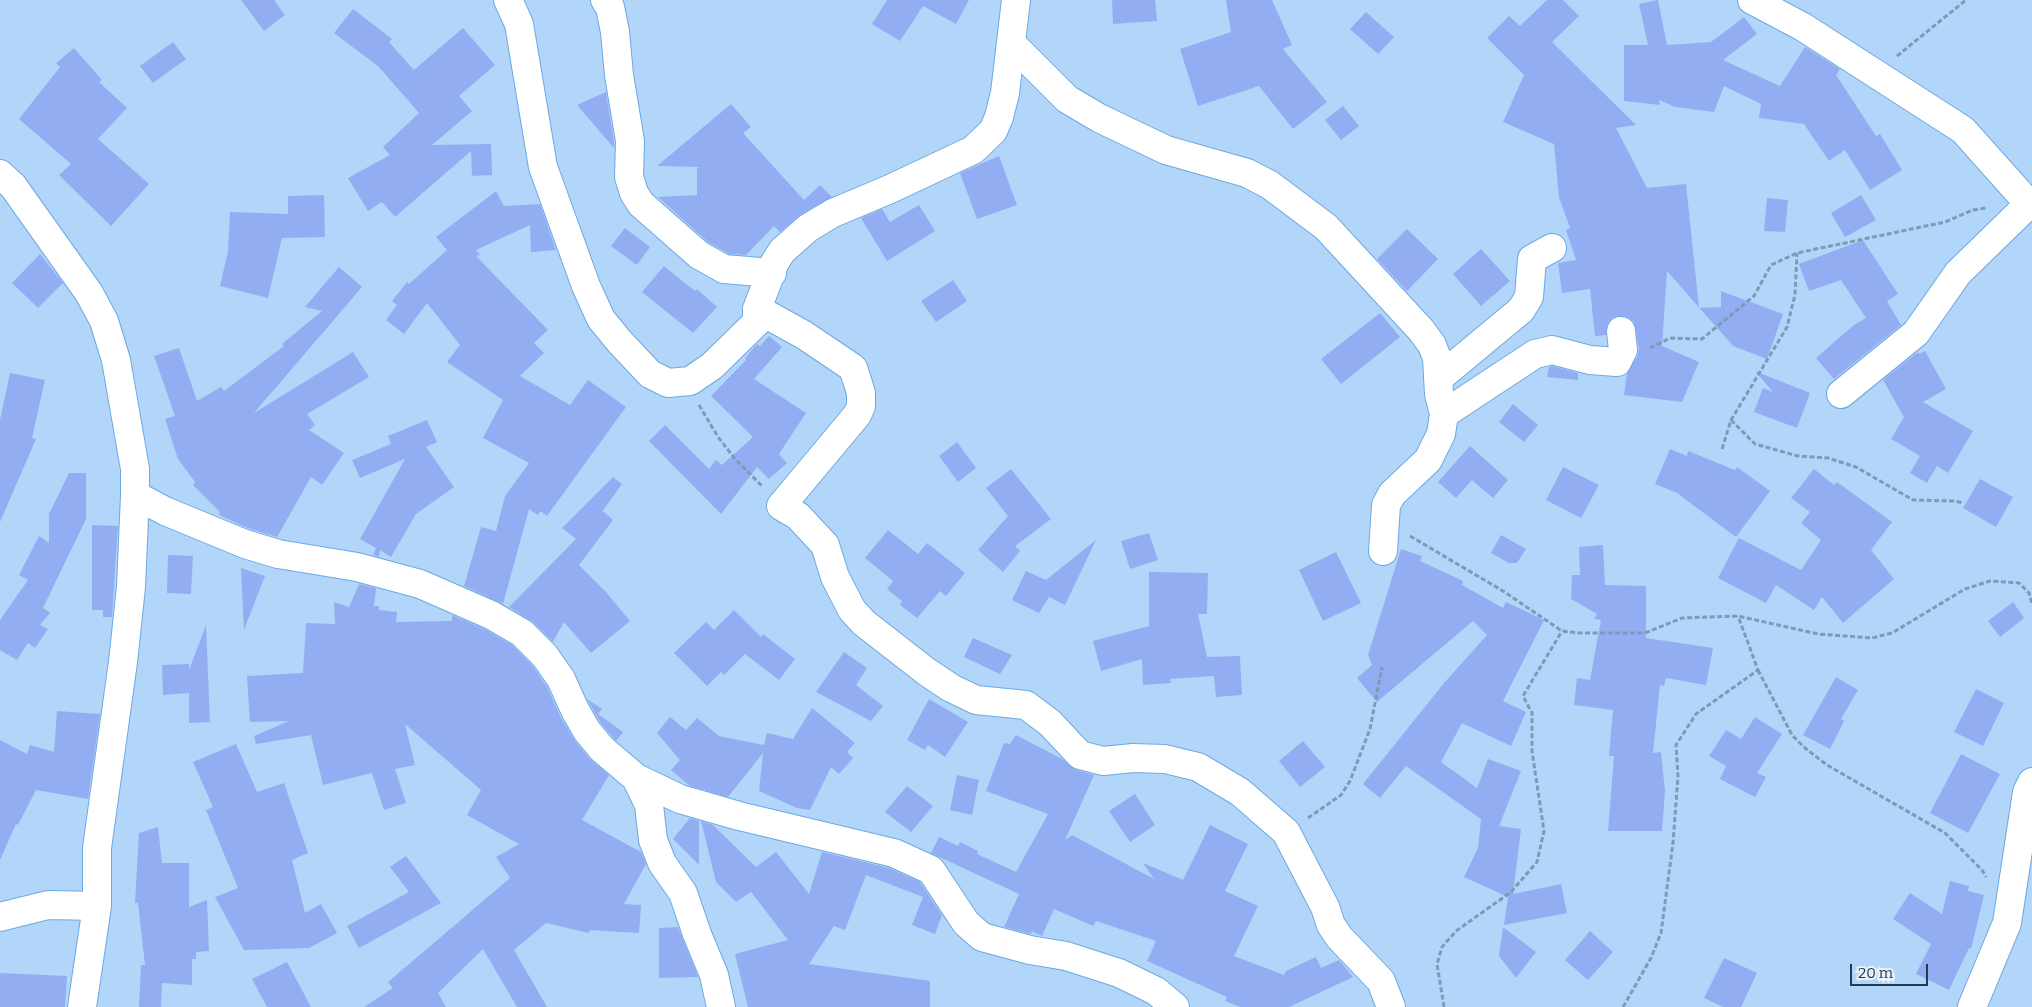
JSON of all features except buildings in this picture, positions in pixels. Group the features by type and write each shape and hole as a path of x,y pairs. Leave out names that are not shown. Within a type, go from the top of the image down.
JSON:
{"street":[{"path":"508,0 519,24 543,167 586,286 601,319 650,374 668,384 690,381 712,366 757,322 758,309 775,262 782,251 808,228 833,213 890,189 973,150 993,131 999,117 1005,93 1016,0"},
{"path":"605,0 612,13 615,32 619,75 630,141 629,176 634,193 641,204 699,255 724,269 772,273"},
{"path":"1752,0 1802,27 1963,130 2031,206 1958,273 1916,333 1841,394"},
{"path":"1011,43 1067,98 1099,118 1166,150 1247,173 1270,185 1326,227 1421,330 1432,345 1437,358 1444,414 1441,434 1428,460 1392,494 1386,505 1383,551"},
{"path":"0,174 13,186 89,293 104,321 116,360 134,469 135,495 131,587 123,662 97,848 97,906 82,1007"},
{"path":"1440,378 1521,310 1529,297 1532,259 1552,248"},
{"path":"758,309 804,335 853,368 861,393 861,406 857,415 781,506 798,516 825,545 835,577 852,610 864,623 927,672 951,688 976,700 1026,705 1050,723 1080,754 1102,760 1133,758 1165,759 1198,766 1240,792 1286,832 1325,907 1331,925 1339,937 1381,981 1391,1007"},
{"path":"1444,414 1535,354 1552,350 1590,360 1617,362 1623,350 1622,331"},
{"path":"135,495 165,511 245,544 278,554 357,567 412,581 491,615 522,633 545,656 560,679 587,730 602,749 636,778 680,799 739,816 894,853 931,870 966,923 982,937 1030,950 1066,956 1119,973 1156,992 1175,1007"},
{"path":"636,778 649,805 653,840 662,863 683,893 714,975 721,1007"},
{"path":"1972,1007 2007,923 2027,792 2032,782"},
{"path":"0,917 48,905 97,906"}],"path":[{"path":"1875,74 1966,0"},
{"path":"1617,362 1670,338 1702,339 1754,296 1771,265 1797,253 1945,222 1973,210 2031,206"},
{"path":"1722,449 1732,420 1787,327 1795,295 1797,253"},
{"path":"690,381 696,401 718,437 736,460 781,506"},
{"path":"1732,420 1755,444 1798,456 1828,458 1856,467 1914,500 1963,503"},
{"path":"1386,522 1503,591 1562,631 1579,633 1645,633 1682,618 1738,616 1818,634 1872,638 1892,633 1965,589 1990,581 2019,583 2029,593 2032,604"},
{"path":"1738,616 1758,670 1792,735 1827,765 1945,833 1982,870 1987,879"},
{"path":"1444,1007 1437,964 1442,947 1456,932 1511,892 1537,862 1544,831 1532,751 1532,712 1523,696 1562,631"},
{"path":"1286,832 1333,802 1341,795 1350,781 1370,729 1382,667"},
{"path":"1623,1007 1651,958 1661,933 1673,843 1678,776 1676,745 1696,714 1758,670"}]}
